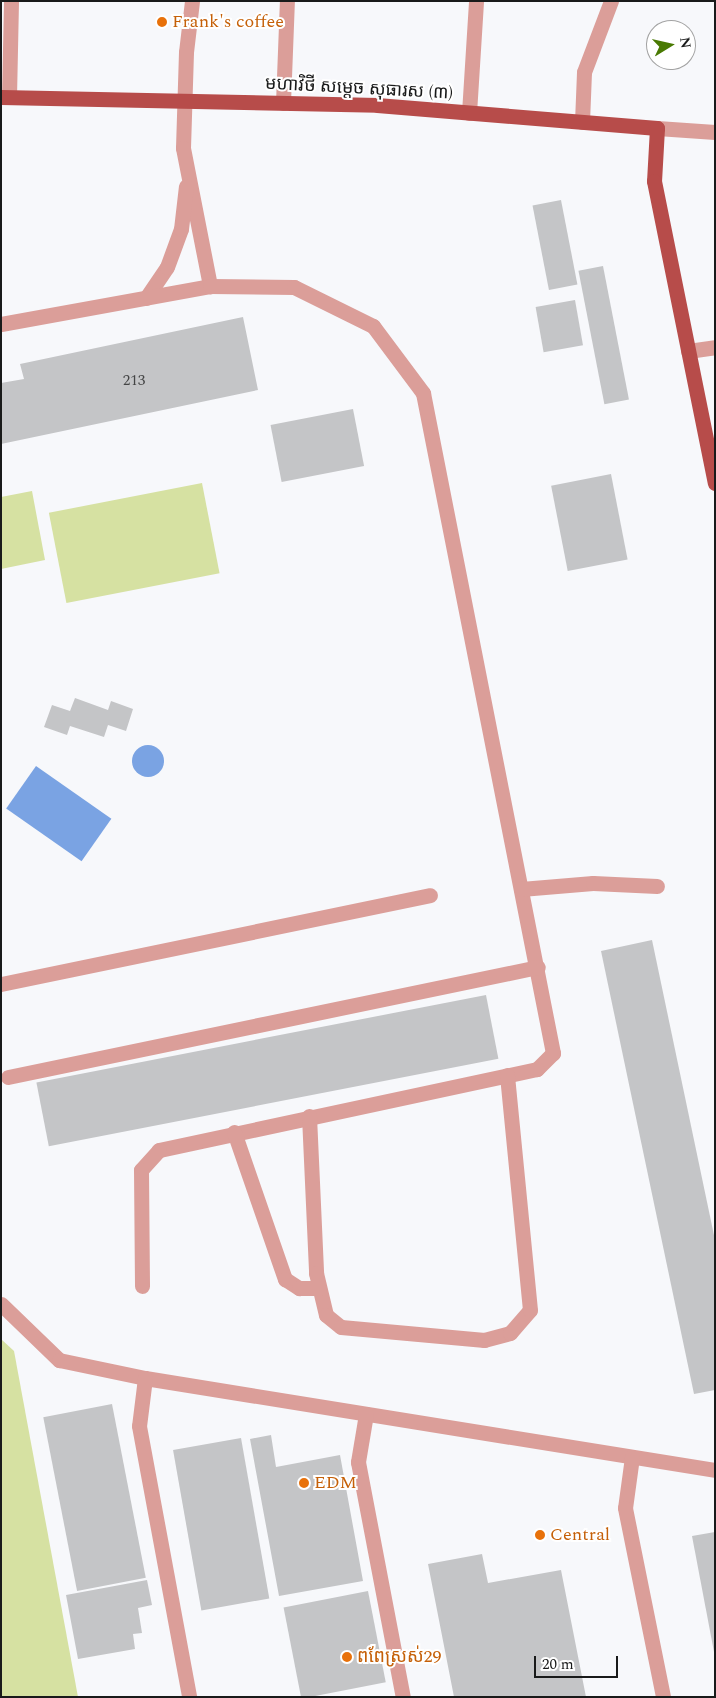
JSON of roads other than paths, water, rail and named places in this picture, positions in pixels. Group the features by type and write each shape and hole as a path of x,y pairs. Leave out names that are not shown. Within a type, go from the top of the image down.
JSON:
{"main road":[{"name":"មហាវិថី សម្តេច សុធារស (៣)","path":"5,97 283,103 469,113 657,128"},
{"path":"657,128 654,181 715,483"}],"street":[{"path":"5,97 11,1"},
{"path":"192,1 184,101 183,148 210,286"},
{"path":"283,103 287,1"},
{"path":"469,113 476,1"},
{"path":"582,122 584,72 611,1"},
{"name":"មហាវិថី សម្តេច សុធារស (៣)","path":"657,128 715,132"},
{"path":"146,298 167,267 181,229 188,170"},
{"path":"1,324 210,286 294,288 373,326 423,393 538,967 553,1053 537,1068 234,1132 159,1150 141,1170 142,1286"},
{"path":"688,351 715,347"},
{"path":"521,889 593,883 656,886"},
{"path":"1,984 430,894"},
{"path":"8,1077 538,967"},
{"path":"309,1116 319,1288 326,1315 341,1327 484,1340 510,1333 530,1310 507,1075"},
{"path":"234,1132 285,1279 299,1288 319,1288"},
{"path":"1,1304 59,1360 145,1378 715,1470"},
{"path":"145,1378 139,1426 188,1697"},
{"path":"366,1414 358,1462 403,1697"},
{"path":"632,1457 625,1508 663,1697"}],"water":[{"path":"148,745 160,749 164,761 160,773 148,777 136,773 132,761 136,749"},
{"path":"36,766 111,819 82,861 6,809"}],"place":[{"name":"Frank's coffee","path":"162,22"},
{"name":"EDM","path":"304,1483"},
{"name":"Central","path":"540,1535"},
{"name":"ពពែស្រស់29","path":"347,1657"}]}
